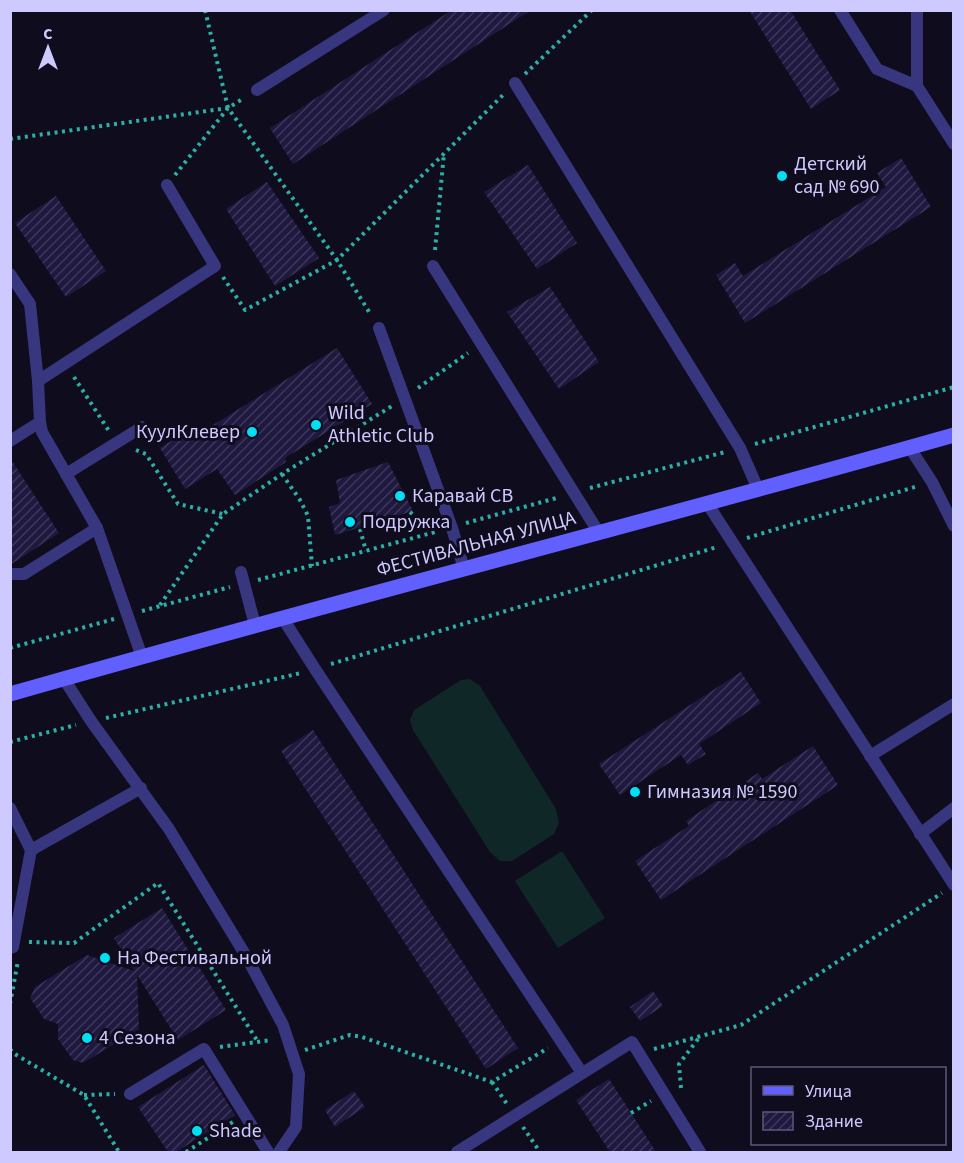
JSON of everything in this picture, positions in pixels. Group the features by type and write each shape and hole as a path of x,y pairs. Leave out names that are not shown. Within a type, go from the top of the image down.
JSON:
{"street":[{"name":"ФЕСТИВАЛЬНАЯ УЛИЦА","path":"10,694 282,617 954,435"}],"lane":[{"path":"257,90 384,10"},
{"path":"840,10 877,69 917,86"},
{"path":"917,10 917,86 953,142"},
{"path":"515,83 740,448 758,489"},
{"path":"38,381 215,266 167,185"},
{"path":"433,266 598,533"},
{"path":"10,274 30,304 42,432 97,528 142,657"},
{"path":"379,328 452,528 464,569"},
{"path":"10,441 40,422"},
{"path":"66,474 142,427"},
{"path":"910,447 932,482 954,526"},
{"path":"707,503 953,885"},
{"path":"10,574 24,574 97,528"},
{"path":"242,578 255,625"},
{"path":"282,617 582,1073"},
{"path":"64,679 91,721 169,829 246,956 284,1025 299,1074 296,1127 279,1152"},
{"path":"870,756 954,704"},
{"path":"31,850 141,788"},
{"path":"10,808 31,850 15,943"},
{"path":"920,834 954,808"},
{"path":"457,1152 632,1042 700,1152"},
{"path":"130,1094 204,1049 268,1152"}],"path":[{"path":"205,10 228,108 337,260 379,328"},
{"path":"215,266 245,309 337,260 444,151 592,10"},
{"path":"10,139 228,108 236,104"},
{"path":"167,185 228,108"},
{"path":"433,266 444,151"},
{"path":"160,605 223,514 282,474 403,399 481,344"},
{"path":"10,648 128,615 242,578 312,566 954,387"},
{"path":"282,474 308,516 312,566"},
{"path":"10,742 315,669 932,482"},
{"path":"410,512 433,533"},
{"path":"360,529 366,551"},
{"path":"10,1004 15,943 74,943 158,883 258,1042"},
{"path":"638,1053 741,1025 953,885"},
{"path":"293,1054 350,1035 362,1036 492,1082 561,1040"},
{"path":"204,1049 288,1038"},
{"path":"681,1088 679,1064 699,1038"},
{"path":"11,1052 84,1095 119,1152"},
{"path":"631,1113 664,1093"},
{"path":"84,1095 130,1094"},
{"path":"186,1152 238,1118"},
{"path":"194,1148 196,1152"}],"green space":[{"path":"470,679 480,686 556,809 559,823 554,834 512,861 500,861 490,852 413,730 410,720 414,710 461,680"},
{"path":"562,851 605,918 558,948 515,881"}],"building":[{"path":"452,10 531,10 293,164 270,128"},
{"path":"749,10 790,10 840,90 811,109"},
{"path":"901,158 931,207 745,323 716,275 735,263 743,276 886,187 877,173"},
{"path":"528,165 577,243 537,269 484,192"},
{"path":"267,182 319,258 275,286 226,209"},
{"path":"56,196 106,271 66,297 15,223"},
{"path":"550,287 599,362 559,389 507,312"},
{"path":"337,348 372,404 285,458 286,462 235,495 217,469 185,489 160,448 192,428 197,435"},
{"path":"10,458 59,533 10,565"},
{"path":"388,462 413,511 335,535 329,507 340,503 336,480"},
{"path":"741,672 761,703 699,744 706,754 688,765 681,755 620,795 599,764"},
{"path":"313,730 518,1048 486,1069 281,751"},
{"path":"813,746 838,785 661,900 635,861 689,826 686,821 758,773 762,779"},
{"path":"162,908 226,1010 178,1040 137,975 139,1029 83,1063 73,1060 58,1039 58,1024 44,1019 30,998 35,987 87,955 134,971 114,938"},
{"path":"653,991 663,1006 640,1021 630,1007"},
{"path":"204,1065 235,1115 176,1152 168,1152 138,1107"},
{"path":"609,1079 656,1152 610,1152 576,1100"},
{"path":"354,1091 365,1107 335,1127 325,1110"}],"place":[{"name":"Детский сад № 690","path":"782,176"},
{"name":"Wild Athletic Club","path":"316,425"},
{"name":"КуулКлевер","path":"252,432"},
{"name":"Каравай СВ","path":"400,496"},
{"name":"Подружка","path":"350,522"},
{"name":"Гимназия № 1590","path":"635,792"},
{"name":"На Фестивальной","path":"105,958"},
{"name":"4 Сезона","path":"87,1038"},
{"name":"Shade","path":"197,1131"}]}
